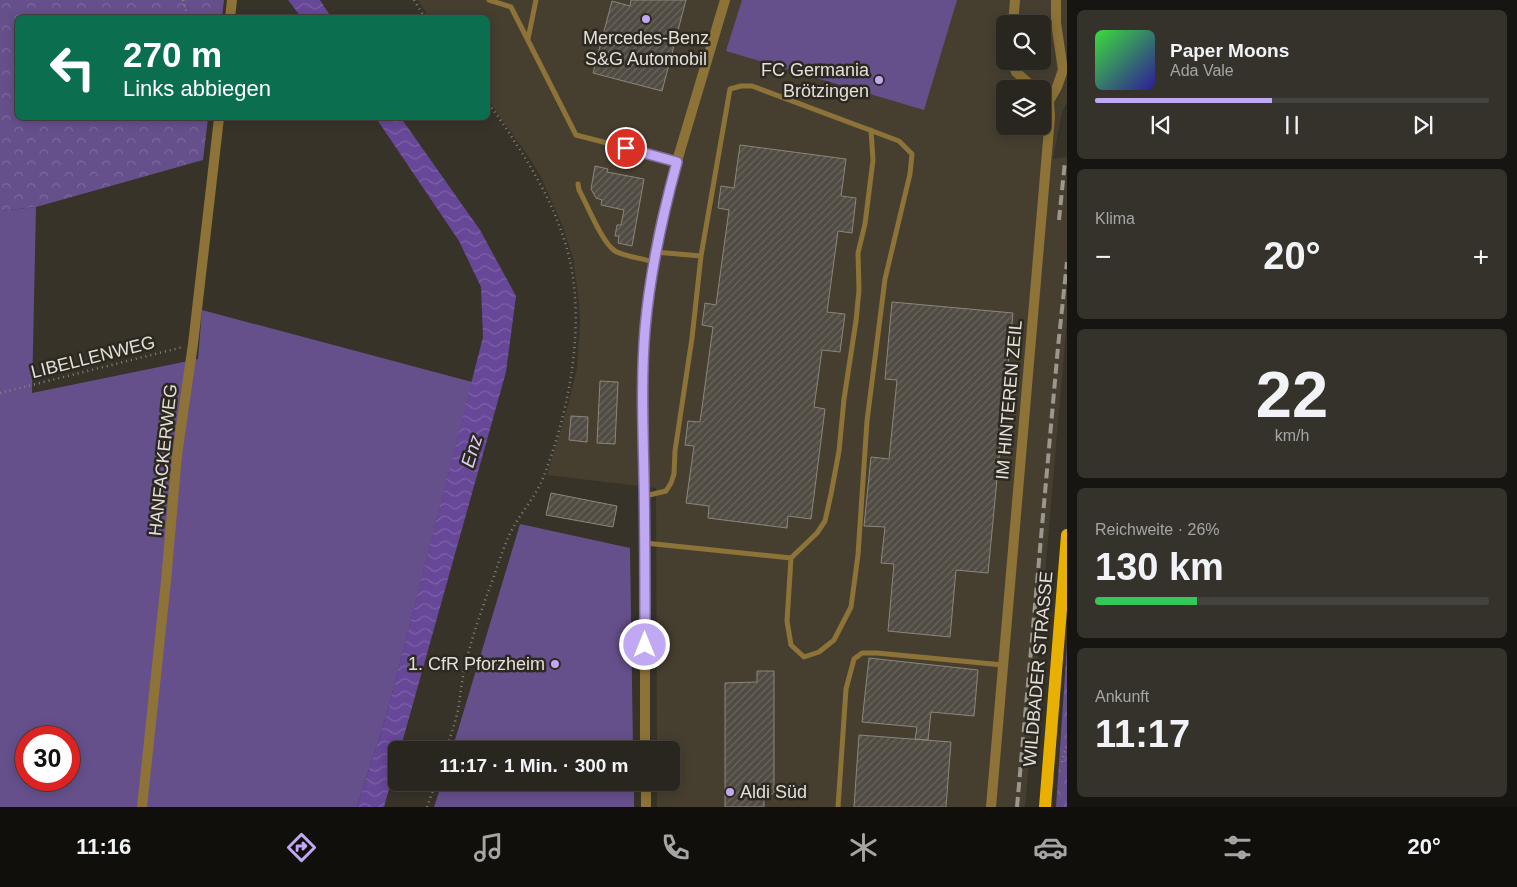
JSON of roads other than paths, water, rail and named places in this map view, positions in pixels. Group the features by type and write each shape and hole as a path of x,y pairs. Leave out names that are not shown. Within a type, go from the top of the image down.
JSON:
{"main road":[{"name":"WILDBADER STRASSE","path":"1045,807 1067,534"}],"street":[{"path":"230,15 232,0"},
{"path":"645,741 643,368 645,331 654,257 662,218 725,0"},
{"path":"1014,15 1015,0"},
{"name":"IM HINTEREN ZEIL","path":"1051,93 1057,87 1063,70 1056,23 1056,0"},
{"path":"1015,70 1025,80"},
{"name":"HANFACKERWEG","path":"142,807 178,455 219,120"},
{"name":"IM HINTEREN ZEIL","path":"991,807 1048,135"},
{"path":"646,791 646,807"}],"lane":[{"path":"489,0 511,7 576,134 677,162"},
{"path":"528,40 536,0"},
{"path":"644,496 666,491 674,474 675,451 692,338 701,256 730,89 752,86 871,130 899,141 912,154 910,174 885,279 867,421 858,555 851,607 834,640 819,652 804,657 791,645 787,622 791,558 817,533 825,521 831,494 839,451 844,399 856,321 859,290 858,253 865,224 873,160 871,130"},
{"path":"578,184 596,224 610,247 617,252 654,257 701,256"},
{"path":"645,544 791,558"},
{"path":"838,807 846,689 854,659 862,653 877,653 1002,665"}],"water":[{"path":"288,0 320,0 330,15 299,15"},
{"name":"Enz","path":"377,120 402,120 480,230 516,296 506,372 403,741 388,741 388,791 384,807 357,807 387,713 483,337 481,287 459,241"}],"railway":[{"path":"1059,220 1065,161"},
{"path":"1017,807 1067,262"}],"place":[{"name":"Mercedes-Benz S&G Automobil","path":"646,19"},
{"name":"FC Germania Brötzingen","path":"879,80"},
{"name":"1. CfR Pforzheim","path":"555,664"},
{"name":"Aldi Süd","path":"730,792"}]}
